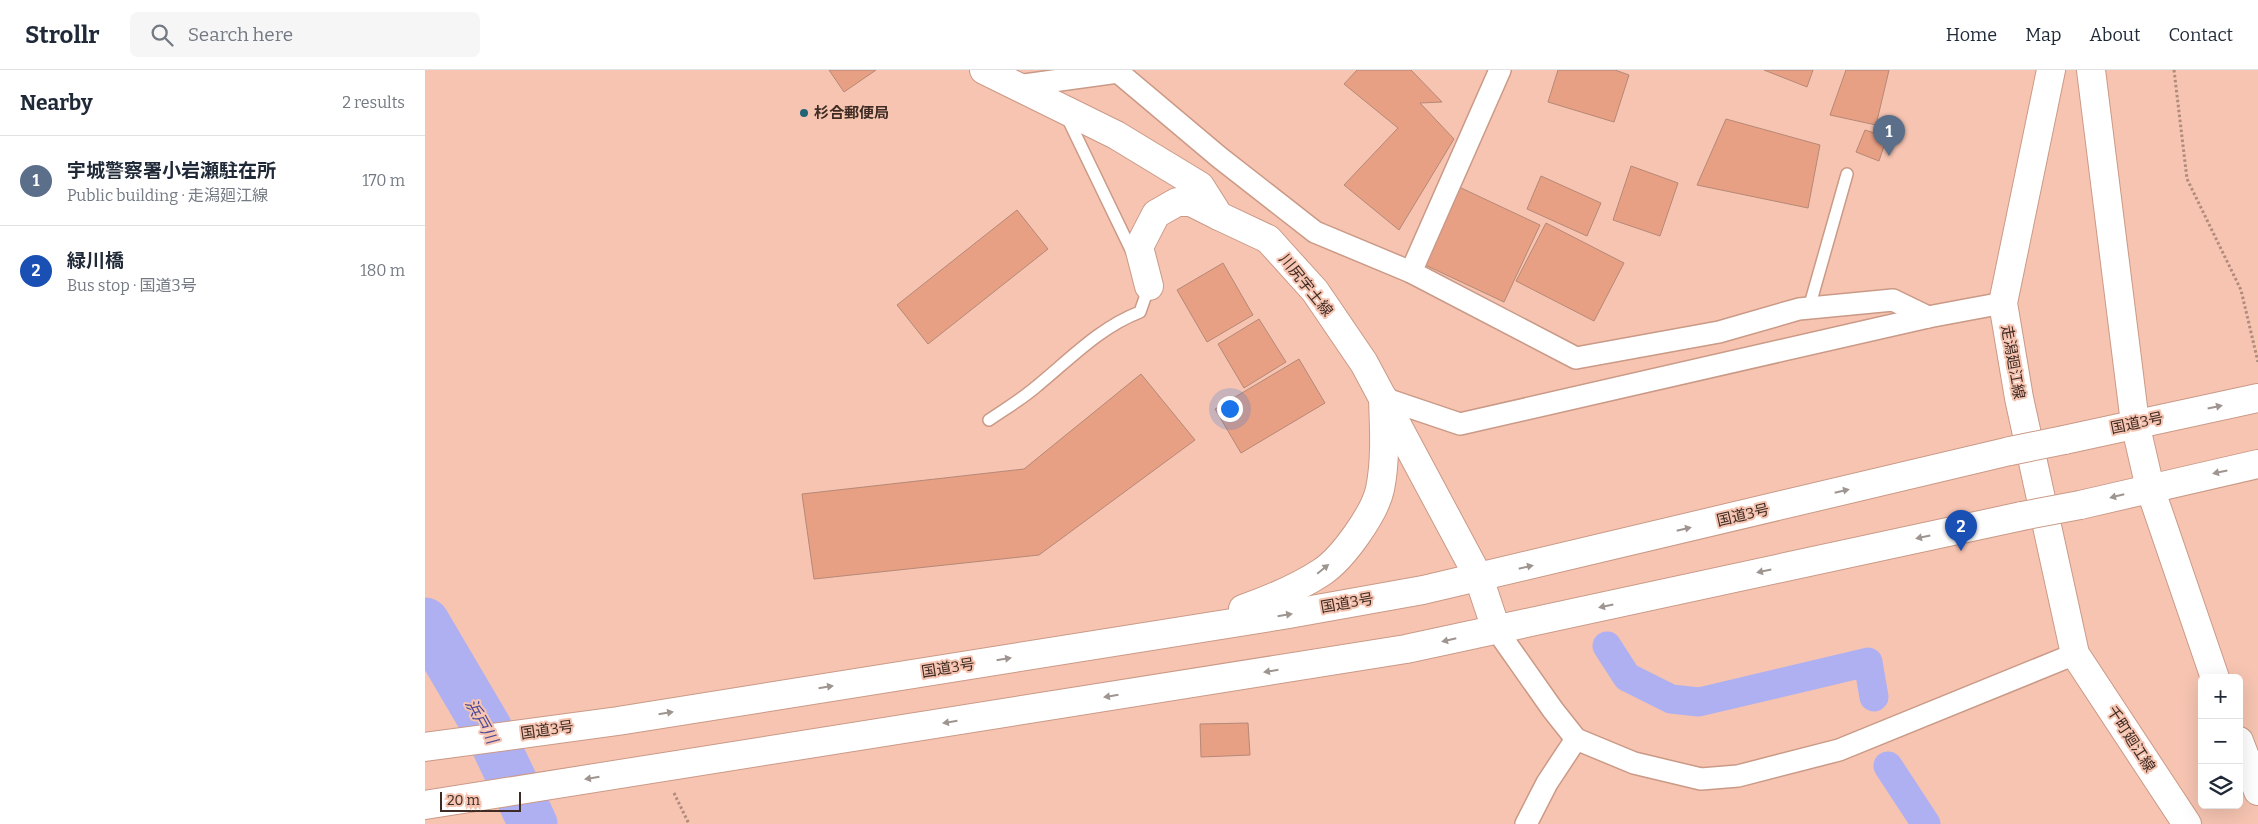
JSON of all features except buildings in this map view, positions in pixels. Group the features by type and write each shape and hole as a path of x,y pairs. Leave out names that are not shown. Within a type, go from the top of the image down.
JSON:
{"main road":[{"path":"984,70 1116,135 1200,186 1219,216"},
{"name":"走潟廻江線","path":"2051,70 2003,303 2019,398 2075,654"},
{"path":"2091,70 2135,423 2150,488 2213,674"},
{"name":"川尻宇土線","path":"1149,286 1139,247 1156,214 1177,202 1191,202 1268,239 1315,292 1363,363 1479,578 1496,629"},
{"path":"1183,630 1277,597 1323,571 1353,539 1369,518 1380,490 1383,398"},
{"name":"国道3号","path":"425,747 618,721 1289,614 1479,578 2010,451 2258,398"},
{"path":"425,805 1406,649 2080,505 2181,480 2258,464"},
{"name":"千町廻江線","path":"2075,654 2187,824"},
{"path":"2243,752 2258,791"}],"street":[{"path":"1411,272 1500,70"},
{"path":"1016,86 1118,72 1219,157 1315,232 1411,272 1576,358 1719,332 1809,308 1893,300 1929,317"},
{"path":"1383,398 1460,424 1929,317 2003,303"},
{"path":"1496,629 1553,710 1576,739 1634,763 1701,779 1738,776 1839,750 2075,654"},
{"path":"1526,824 1547,783 1576,739"}],"lane":[{"path":"989,420 1035,388 1073,355 1123,318 1140,312 1149,286 1063,109"},
{"path":"1809,308 1847,174"}],"path":[{"path":"2174,70 2187,179 2241,290 2258,362"},
{"path":"651,769 689,824"}],"waterway":[{"name":"浜戸川","path":"425,622 488,729 533,824"},
{"path":"1607,646 1627,677 1671,699 1699,702 1868,662 1874,697"},
{"path":"1888,766 1926,824"}],"place":[{"name":"杉合郵便局","path":"804,113"},
{"name":"宇城警察署小岩瀬駐在所","path":"1889,156"},
{"name":"緑川橋","path":"1961,551"}]}
